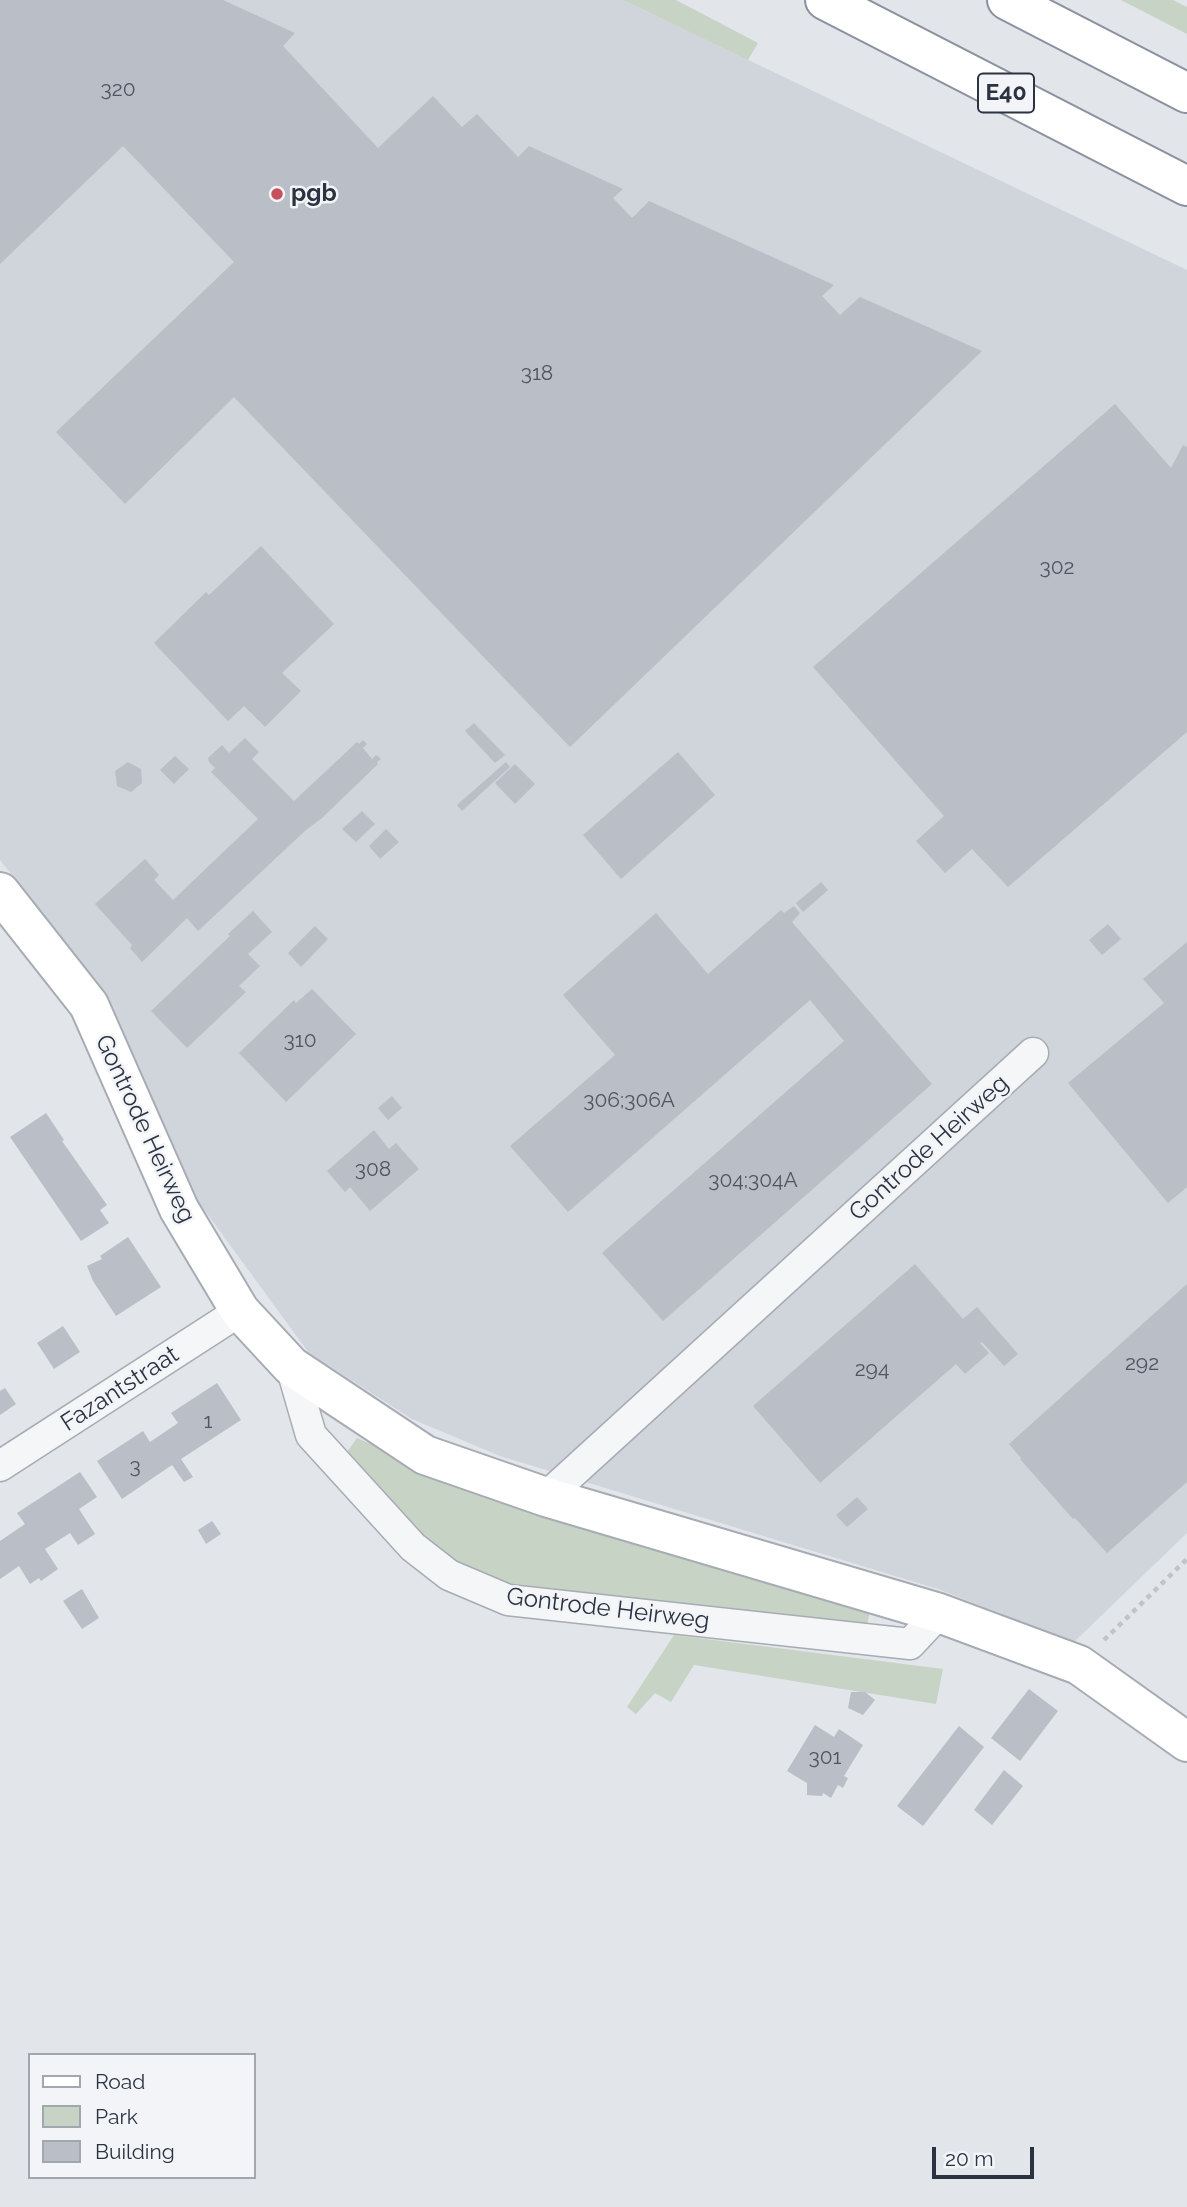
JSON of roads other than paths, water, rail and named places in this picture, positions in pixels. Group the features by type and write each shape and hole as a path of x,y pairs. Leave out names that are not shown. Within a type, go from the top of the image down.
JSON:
{"main road":[{"name":"E40","path":"825,0 1187,187"},
{"path":"1007,0 1187,93"},
{"name":"Gontrode Heirweg","path":"0,892 89,1005 179,1209 240,1311 290,1366 425,1455 546,1497 939,1613 1079,1665 1187,1742"}],"street":[{"name":"Gontrode Heirweg","path":"546,1497 1033,1053"},
{"name":"Fazantstraat","path":"0,1466 240,1311"},
{"name":"Gontrode Heirweg","path":"290,1366 311,1435 413,1547 449,1575 508,1600 910,1644 939,1613"}],"place":[{"name":"pgb","path":"277,194"}]}
